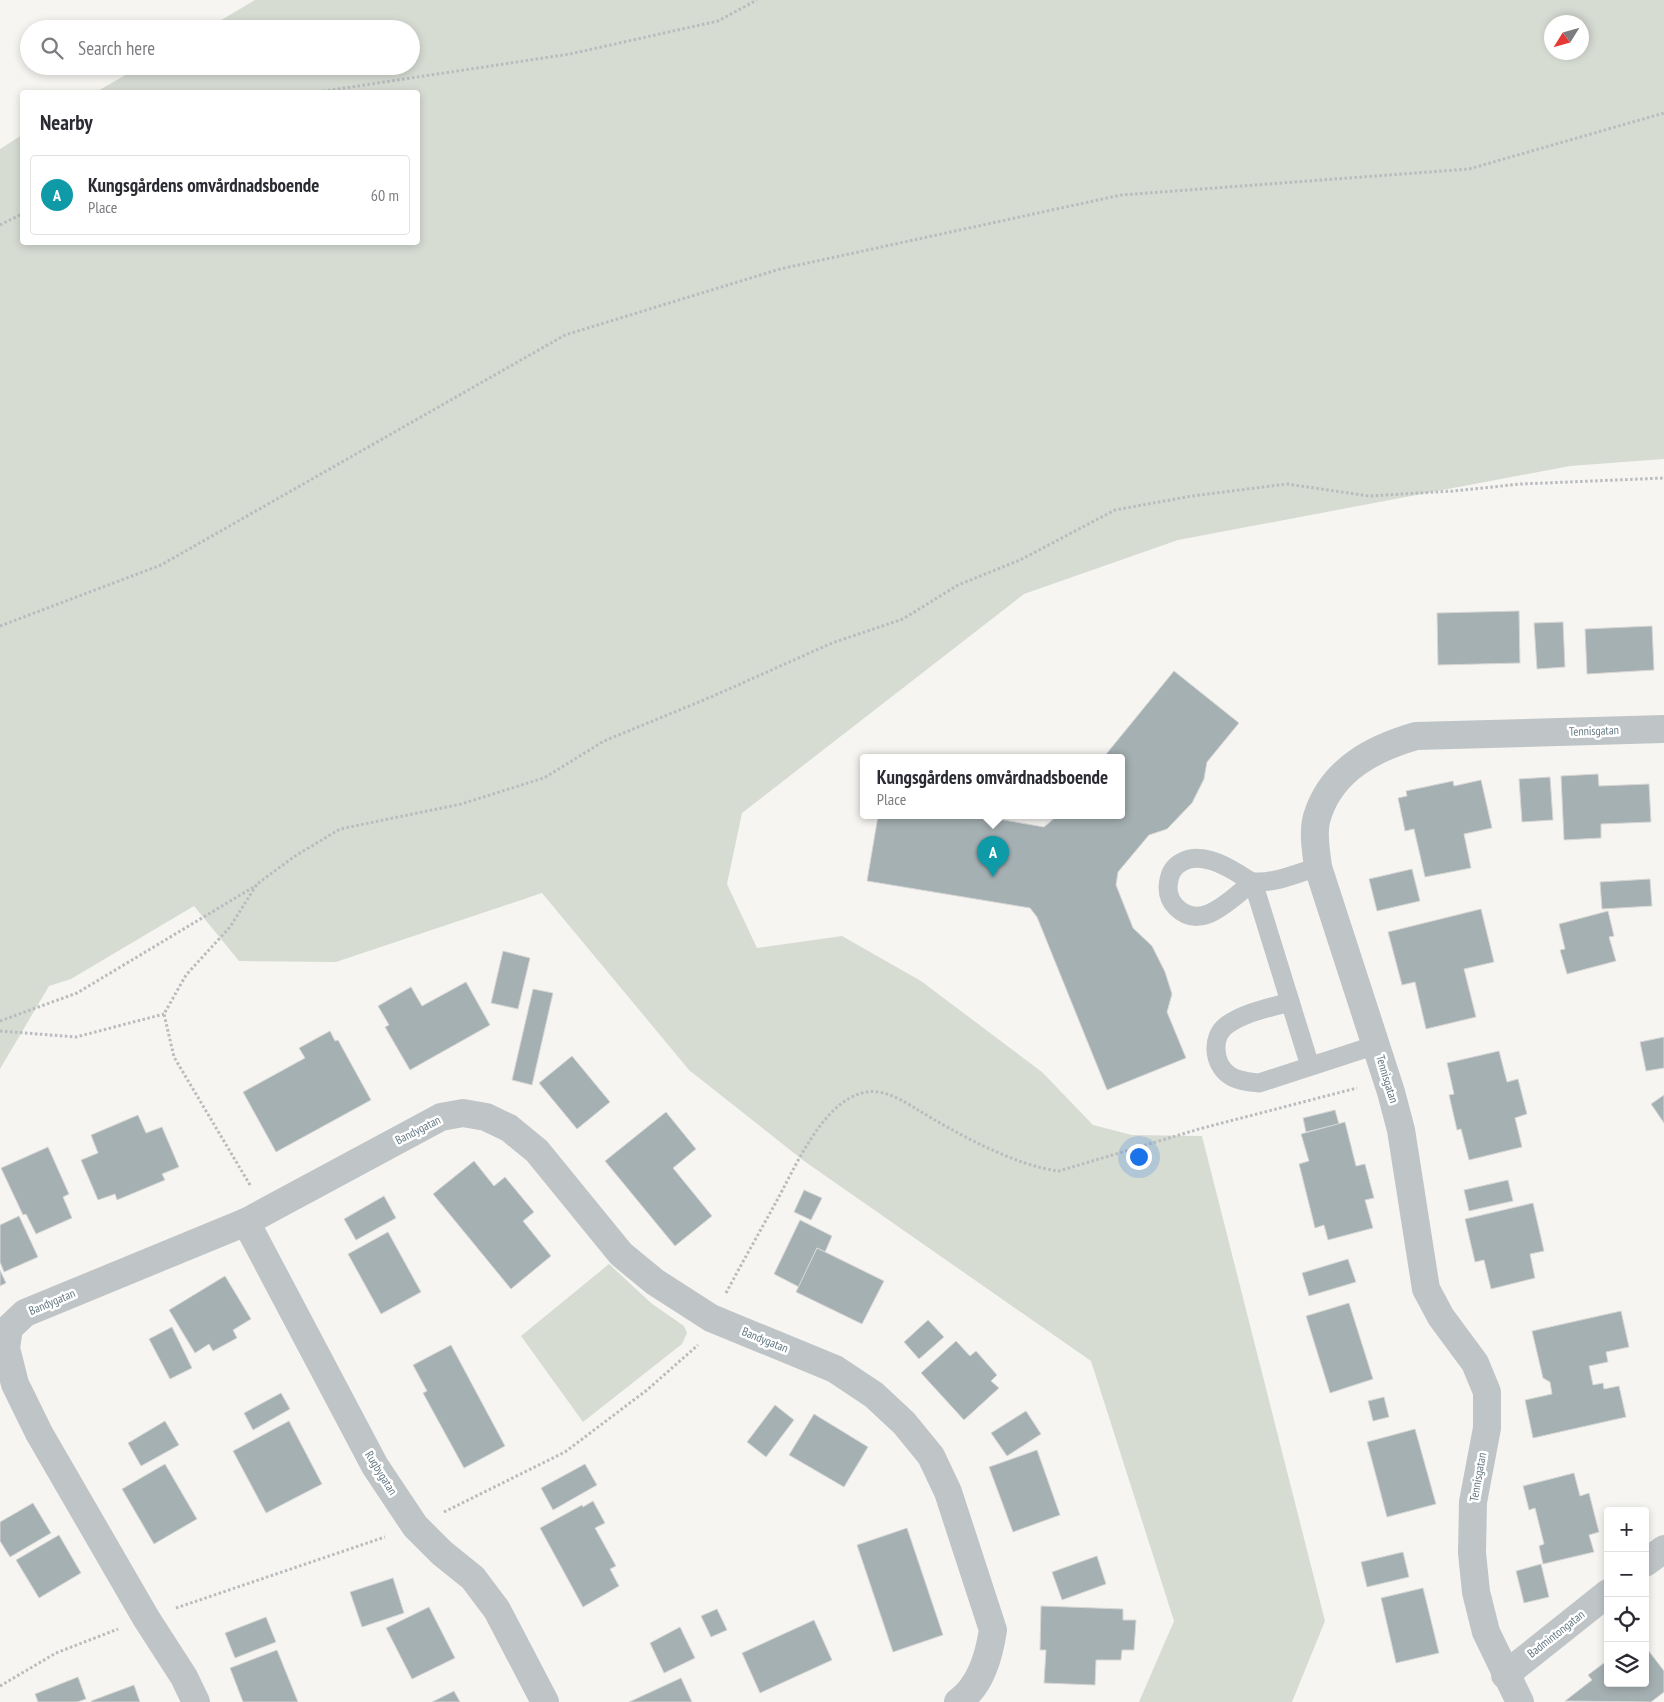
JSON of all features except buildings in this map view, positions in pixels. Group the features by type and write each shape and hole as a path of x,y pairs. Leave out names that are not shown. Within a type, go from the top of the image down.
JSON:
{"street":[{"name":"Tennisgatan","path":"1520,1702 1486,1632 1476,1592 1472,1552 1473,1502 1487,1428 1487,1392 1475,1363 1441,1317 1426,1288 1401,1130 1376,1044 1318,867 1315,843 1318,814 1334,784 1362,758 1387,745 1416,736 1664,729"},
{"name":"Bandygatan","path":"196,1702 184,1677 146,1618 39,1433 15,1384 6,1348 9,1328 25,1312 255,1217 441,1117 462,1113 486,1117 509,1128 537,1151 621,1254 654,1282 712,1318 835,1369 874,1395 904,1423 931,1456 948,1492 993,1630 990,1651 980,1678 958,1702"},
{"name":"Rugbygatan","path":"255,1217 375,1466 415,1526 442,1553 473,1578 497,1610 545,1702"},
{"path":"1649,1560 1664,1549"},
{"name":"Badmintongatan","path":"1505,1674 1604,1596"}],"lane":[{"path":"1310,1066 1253,882 1270,881 1318,867"},
{"path":"1290,1002 1261,1010 1226,1025 1219,1032 1215,1047 1218,1062 1228,1075 1244,1082 1259,1083 1376,1044"}],"path":[{"path":"331,90 570,54 718,21 757,0"},
{"path":"0,626 161,565 565,335 593,326 780,269 1122,195 1469,169 1664,113"},
{"path":"0,225 20,215"},
{"path":"0,1021 77,993 257,884 295,856 340,829 461,804 544,778 604,741 711,697 832,643 903,619 958,585 1020,560 1115,510 1192,496 1286,484 1368,496 1453,491 1522,484 1664,478"},
{"path":"255,1217 174,1057 164,1014 186,975 230,927 257,884"},
{"path":"0,1031 76,1036 164,1014"}],"shaded area":[{"path":"255,0 1664,0 1664,459 1570,466 1178,540 1024,594 742,813 727,884 757,948 842,936 921,981 1042,1072 1093,1125 1132,1135 1202,1136 1325,1621 1292,1702 1139,1702 1174,1621 1091,1361 804,1161 689,1070 542,893 336,962 239,961 194,906 71,979 49,986 0,1069 0,149 20,136 20,245 420,245 420,90 99,90 125,75 420,75 420,20 221,20"},
{"path":"609,1264 651,1303 684,1326 687,1333 682,1344 583,1422 521,1336"}],"place":[{"name":"Kungsgårdens omvårdnadsboende","path":"993,877"}]}
